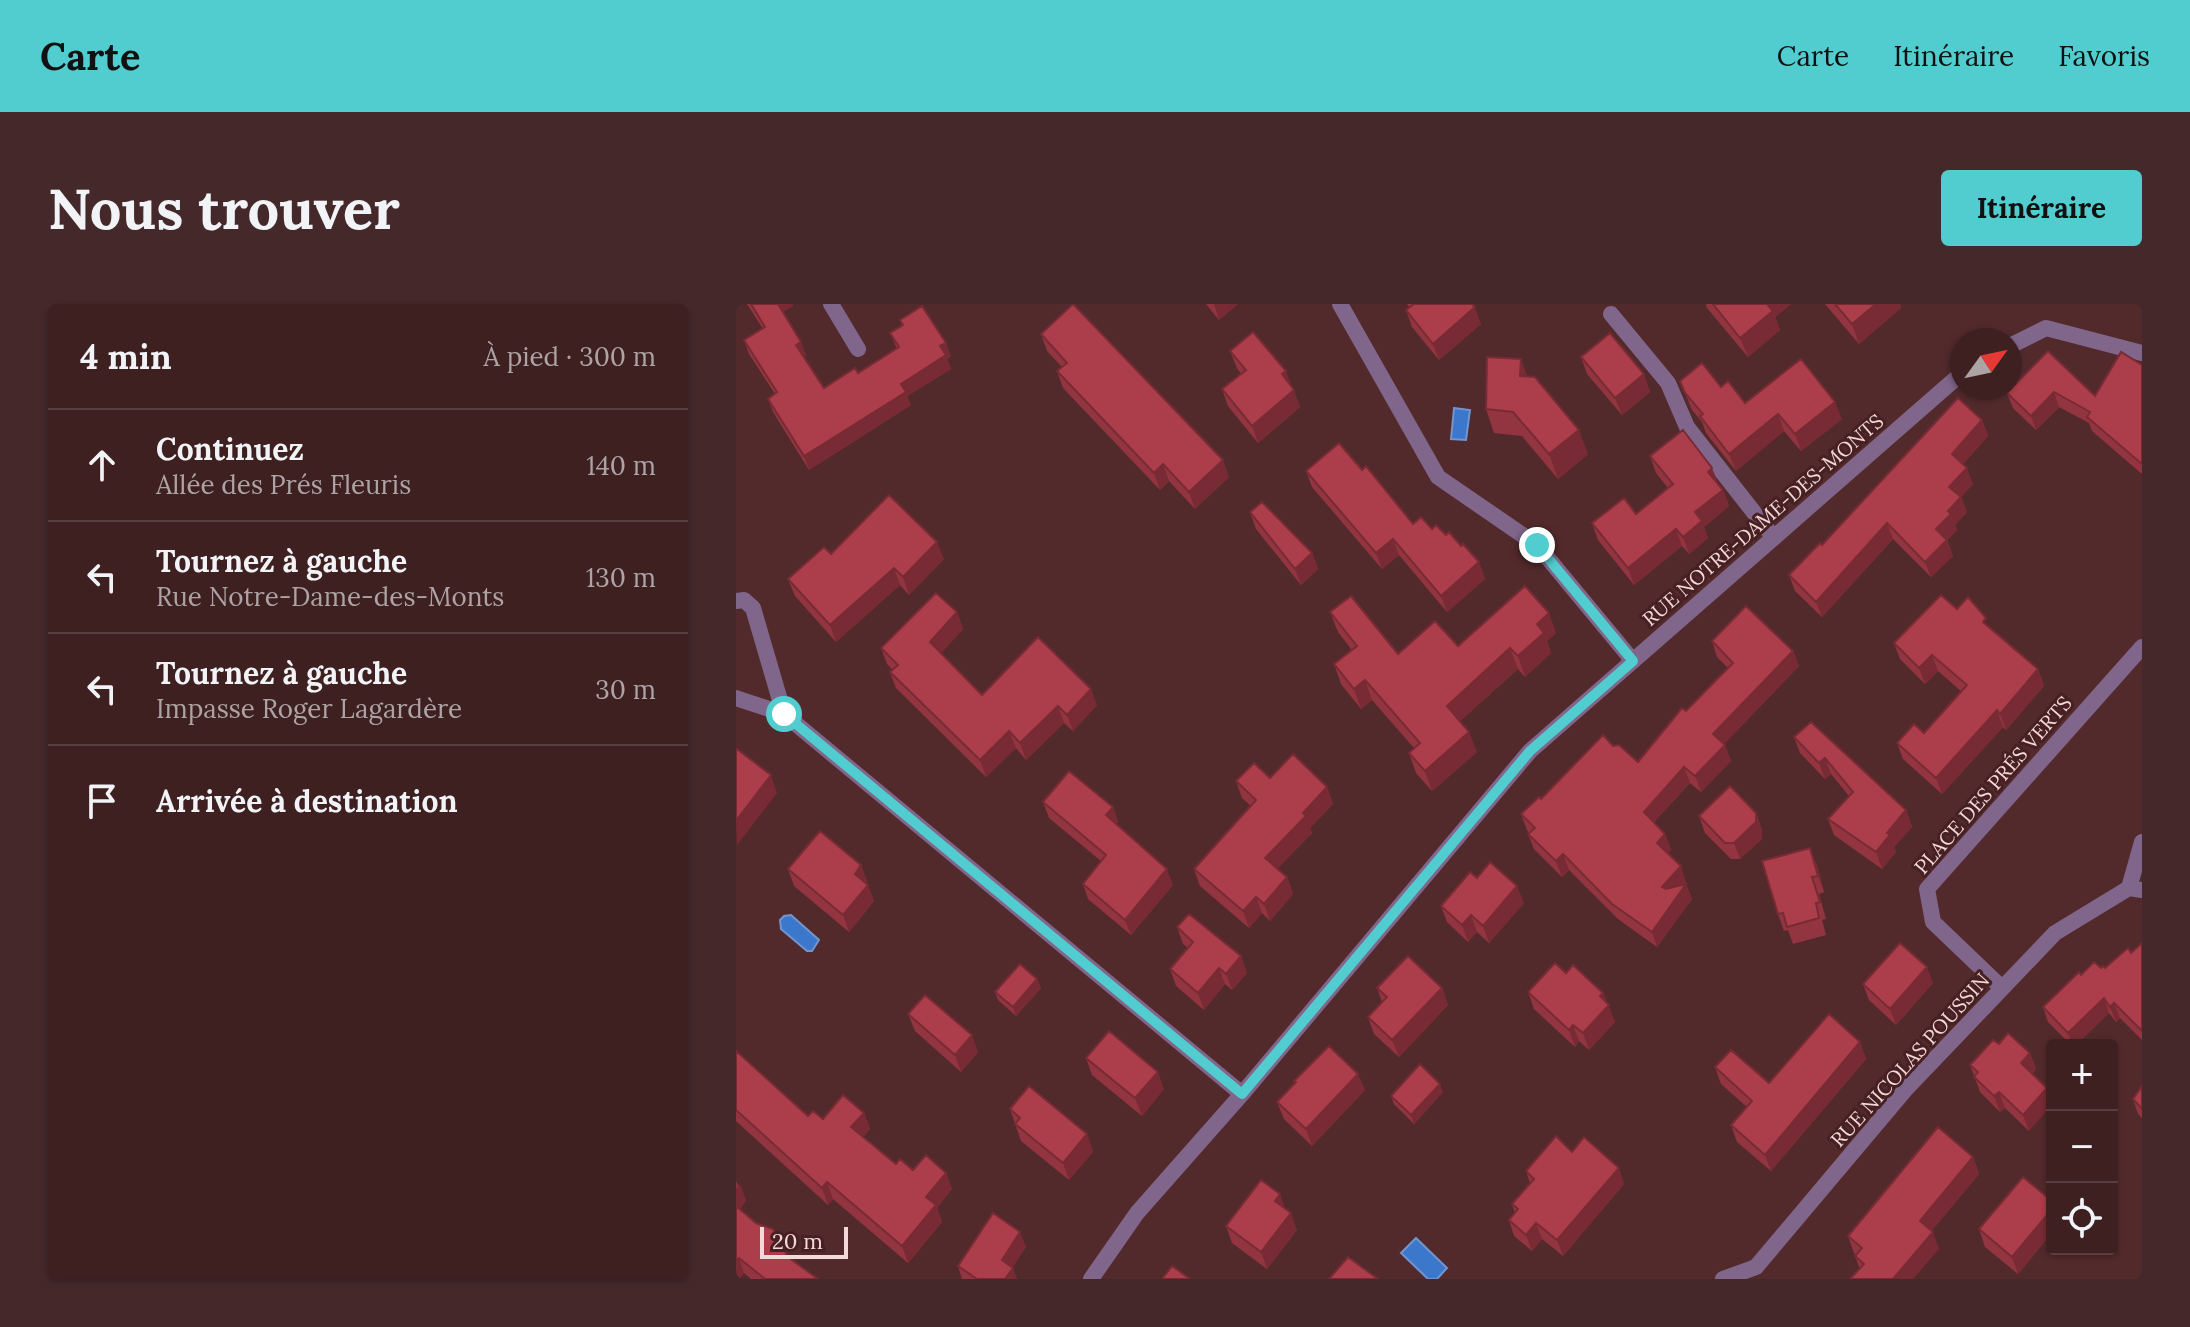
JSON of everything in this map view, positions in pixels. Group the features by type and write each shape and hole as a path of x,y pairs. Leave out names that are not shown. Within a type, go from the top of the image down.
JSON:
{"street":[{"path":"831,304 858,349"},
{"path":"1340,304 1438,477 1537,545 1633,661"},
{"path":"1611,314 1668,383 1687,427 1774,538"},
{"path":"2022,340 2046,328 2142,353"},
{"name":"RUE NOTRE-DAME-DES-MONTS","path":"1091,1279 1137,1213 1242,1094 1530,751 1950,384"},
{"path":"736,601 744,600 753,608 784,714"},
{"name":"PLACE DES PRÉS VERTS","path":"2002,988 1933,922 1927,889 2142,647"},
{"path":"736,698 784,714 1242,1094"},
{"path":"2135,889 2142,842"},
{"name":"RUE NICOLAS POUSSIN","path":"1723,1279 1756,1267 1905,1090 2055,933 2135,889"}],"water":[{"path":"1454,408 1470,410 1466,440 1451,439"},
{"path":"791,915 819,940 812,951 807,951 781,929 780,920"},
{"path":"1416,1238 1447,1268 1437,1279 1428,1279 1401,1253"}],"building":[{"path":"751,304 778,304 801,342 796,345 824,388 855,368 858,373 899,347 890,333 903,325 900,320 922,306 946,343 940,346 946,355 901,384 906,392 804,456 768,399 777,392 744,340 765,327"},
{"path":"1073,304 1223,460 1189,492 1163,464 1154,473 1057,371 1067,363 1041,334"},
{"path":"1414,304 1472,304 1475,307 1433,344 1406,310"},
{"path":"1713,304 1767,304 1773,311 1740,338"},
{"path":"1835,304 1876,304 1852,324"},
{"path":"1253,332 1286,371 1282,374 1294,390 1252,426 1222,389 1246,370 1230,351"},
{"path":"1610,333 1644,374 1615,398 1581,357"},
{"path":"2048,351 2095,396 2121,352 2142,365 2142,464 2087,417 2090,412 2054,392 2031,416 2014,400 2022,400 2022,378"},
{"path":"1487,357 1521,359 1520,376 1535,377 1579,430 1549,454 1513,412 1486,409"},
{"path":"1801,359 1835,402 1795,434 1778,414 1729,454 1700,416 1703,414 1685,393 1680,381 1702,363 1721,387 1728,381 1745,403"},
{"path":"1956,400 1960,400 1982,420 1952,454 1967,468 1949,487 1961,497 1948,511 1951,514 1936,529 1947,540 1925,562 1887,523 1816,602 1789,575 1820,543 1822,545"},
{"path":"1683,430 1712,468 1708,472 1723,490 1695,512 1702,521 1683,537 1676,529 1628,568 1592,523 1624,498 1636,514 1673,484 1650,456"},
{"path":"1339,443 1362,470 1366,466 1413,524 1421,517 1432,529 1436,525 1446,535 1449,532 1479,562 1441,596 1393,539 1376,553 1306,471"},
{"path":"889,495 937,542 903,577 894,568 830,625 788,579 824,547 831,554"},
{"path":"1262,502 1312,553 1295,569 1250,512"},
{"path":"1525,586 1549,613 1537,624 1544,633 1518,656 1510,648 1447,706 1469,732 1425,771 1409,753 1420,743 1365,680 1354,689 1334,664 1357,646 1330,612 1351,596 1398,654 1435,621 1458,646"},
{"path":"936,593 957,612 930,642 982,695 1038,637 1091,689 1067,715 1058,706 1020,743 1009,731 980,760 890,672 898,665 881,648"},
{"path":"1941,595 1957,609 1968,597 1986,618 1983,622 2038,669 2000,714 1997,710 1936,778 1897,743 1914,724 1924,733 1967,685 1932,655 1919,668 1894,643"},
{"path":"1746,606 1793,651 1713,734 1725,745 1695,776 1684,767 1644,812 1665,834 1657,843 1681,866 1662,887 1666,889 1686,884 1652,932 1612,904 1563,854 1556,861 1528,834 1535,828 1521,814 1539,797 1541,799 1603,735 1613,746 1619,745 1638,762 1682,708 1686,711 1733,663 1712,641"},
{"path":"1811,722 1906,810 1876,852 1828,819 1853,792 1825,758 1819,763 1794,737"},
{"path":"736,750 771,775 736,821"},
{"path":"1293,754 1327,787 1303,813 1306,816 1265,858 1287,877 1264,904 1256,897 1243,911 1194,869 1256,800 1236,781 1254,763 1270,778"},
{"path":"1069,771 1113,807 1106,815 1167,869 1125,920 1083,884 1106,855 1043,802"},
{"path":"1730,786 1756,813 1756,822 1734,843 1725,843 1699,816"},
{"path":"820,831 861,865 855,874 868,885 843,915 788,869"},
{"path":"1810,848 1818,876 1812,877 1820,902 1816,903 1819,918 1787,927 1783,913 1778,914 1762,861"},
{"path":"1490,862 1517,886 1483,926 1471,915 1462,925 1441,906 1470,872 1477,878"},
{"path":"1189,914 1241,956 1226,974 1219,968 1198,993 1170,969 1193,942 1177,927"},
{"path":"1900,943 1927,967 1890,1009 1863,984"},
{"path":"2142,943 2142,1031 2114,1003 2110,1007 2104,998 2068,1033 2043,1007 2079,972 2081,975 2094,962 2105,968 2128,948 2131,953"},
{"path":"1408,956 1442,988 1392,1040 1368,1017 1387,997 1377,988"},
{"path":"1555,963 1566,973 1573,965 1603,993 1600,996 1609,1005 1583,1033 1573,1025 1569,1030 1528,992"},
{"path":"1020,964 1037,979 1013,1007 995,992"},
{"path":"925,995 972,1035 955,1055 908,1014"},
{"path":"1829,1014 1860,1042 1765,1155 1731,1125 1752,1101 1715,1067 1731,1050 1769,1083"},
{"path":"1109,1031 1158,1072 1135,1098 1086,1058"},
{"path":"2008,1033 2030,1053 2021,1063 2046,1087 2023,1115 1999,1092 1994,1096 1974,1077 1978,1072 1970,1065 1993,1040 1999,1044"},
{"path":"1329,1046 1358,1074 1306,1129 1277,1102"},
{"path":"736,1051 808,1116 813,1111 823,1119 843,1095 864,1113 851,1127 896,1164 900,1159 913,1170 926,1155 946,1173 926,1197 936,1205 902,1246 827,1182 822,1188 736,1110"},
{"path":"1420,1064 1440,1084 1411,1115 1391,1096"},
{"path":"1029,1086 1087,1134 1063,1163 1015,1124 1020,1118 1010,1109"},
{"path":"2142,1086 2142,1109 2133,1099"},
{"path":"1938,1127 1973,1157 1920,1221 1933,1232 1893,1279 1850,1279 1864,1264 1855,1256 1862,1248 1848,1236"},
{"path":"1556,1136 1572,1152 1584,1137 1619,1168 1557,1240 1536,1223 1526,1235 1509,1220 1518,1209 1512,1204 1534,1179 1526,1171"},
{"path":"2023,1177 2046,1196 2046,1216 2012,1257 1979,1229"},
{"path":"1261,1180 1280,1194 1275,1201 1291,1213 1261,1252 1226,1226"},
{"path":"736,1206 756,1223 773,1229 788,1257 818,1279 765,1279 739,1258 736,1261"},
{"path":"993,1213 1020,1232 1002,1260 1013,1268 1005,1279 977,1279 958,1266"},
{"path":"1348,1257 1378,1279 1329,1279"},
{"path":"1172,1266 1190,1279 1162,1279"}],"route":[{"path":"784,714 1242,1094 1530,751 1633,661 1537,545"}]}
